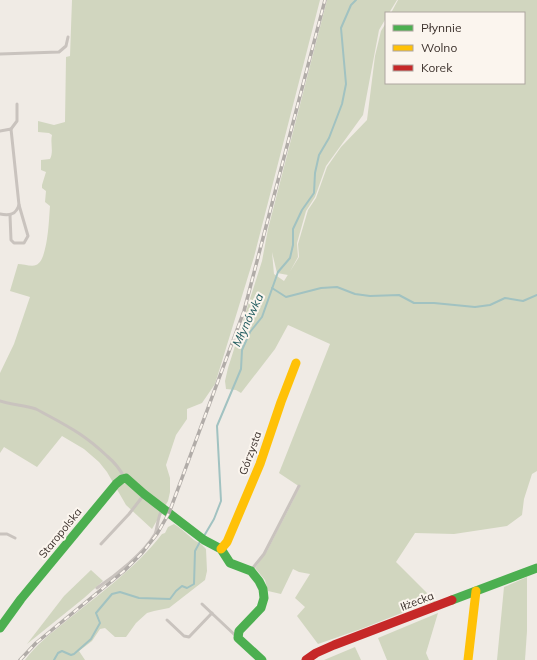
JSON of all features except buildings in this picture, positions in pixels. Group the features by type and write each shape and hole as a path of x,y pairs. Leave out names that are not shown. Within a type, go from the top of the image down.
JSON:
{"street":[{"name":"Górzysta","path":"221,549 227,542 260,464 296,363"},
{"path":"124,478 128,479 144,494 202,539 221,549 230,563 251,571 260,581 264,598 261,608 239,631 238,638 262,660"},
{"name":"Staropolska","path":"0,628 21,599 116,484 124,478"},
{"name":"Iłżecka","path":"306,660 316,653 334,645 537,568"},
{"path":"468,660 476,591"}],"lane":[{"path":"0,54 60,52 66,46 68,37"},
{"path":"10,215 11,240 14,243 24,243 28,236 19,205 11,129 16,121 17,104"},
{"path":"0,131 11,129"},
{"path":"0,214 10,215 17,210 19,205"},
{"path":"0,401 9,404 23,405 37,410 70,427 90,440 106,455 120,470 124,478"},
{"path":"251,571 264,554 298,486"},
{"path":"101,544 129,514 144,494"},
{"path":"98,587 141,551 157,529 158,516 162,508"},
{"path":"0,534 7,534 15,538"},
{"path":"202,604 238,638"},
{"path":"166,620 184,636 189,637 212,613"}],"green space":[{"path":"72,0 320,0 254,257 215,384 202,403 187,409 187,419 176,435 166,465 170,478 170,492 168,501 152,529 126,505 107,472 99,462 84,449 62,436 37,467 4,447 0,453 0,373 14,344 30,297 10,291 18,264 30,266 36,265 40,262 45,248 50,206 45,202 46,191 42,188 46,172 41,170 41,160 50,159 52,153 52,135 49,133 38,132 38,121 54,125 65,122 66,57 70,56"},
{"path":"327,0 397,0 390,12 385,12 385,20 379,30 363,115 326,166 315,197 306,211 297,243 298,257 290,271 299,257 298,244 308,210 316,198 327,167 341,147 367,120 375,56 381,31 385,25 385,84 525,84 525,12 392,12 398,0 537,0 537,471 532,474 524,499 522,515 507,526 454,534 415,533 396,562 436,602 422,604 417,601 411,604 417,607 318,644 297,616 305,607 295,598 310,574 293,569 281,594 268,591 265,580 255,568 267,551 300,487 279,473 330,344 288,325 275,349 241,393 236,390 226,389 225,381 262,261 268,229","holes":["272,252 277,273 288,275 284,281 274,274"]},
{"path":"174,524 206,549 207,571 205,580 169,608 147,613 136,623 126,637 115,637 105,628 100,629 92,641 79,651 85,660 25,660 49,635 128,570 162,534 165,533 168,527"},
{"path":"91,570 103,581 27,644 64,596"},
{"path":"527,577 527,631 525,660 497,660 504,587"},
{"path":"438,613 426,653 429,660 387,660 378,638"},
{"path":"355,647 361,660 324,660"}],"waterway":[{"name":"Młynówka","path":"204,536 214,519 221,501 217,426 241,369 242,350 250,332 262,317 278,272 290,258 293,245 293,229 302,210 314,193 315,173 319,155 329,138 342,104 346,84 341,28 351,5 356,0"},
{"path":"272,288 286,297 321,288 337,287 355,294 370,296 399,295 414,303 434,303 475,307 490,305 505,298 523,301 537,295"},
{"name":"Młynówka","path":"54,660 58,653 62,651 71,655 74,654 91,639 100,623 96,613 112,594 120,592 139,598 170,599 182,586 187,588 194,584 195,551 201,540"}],"railway":[{"path":"20,660 36,643 124,571 142,553 157,534 169,513 244,311 325,0"}],"traffic: fast":[{"path":"0,628 21,599 116,484 122,479 126,478 144,494 204,540 221,549 230,563 251,571 259,581 263,589 264,598 261,608 239,631 238,638 262,660"},
{"path":"452,600 537,568"}],"traffic: slow":[{"path":"221,549 227,542 260,464 296,363"},
{"path":"468,660 476,591"}],"traffic: jam":[{"path":"306,660 316,653 334,645 452,600"}]}
